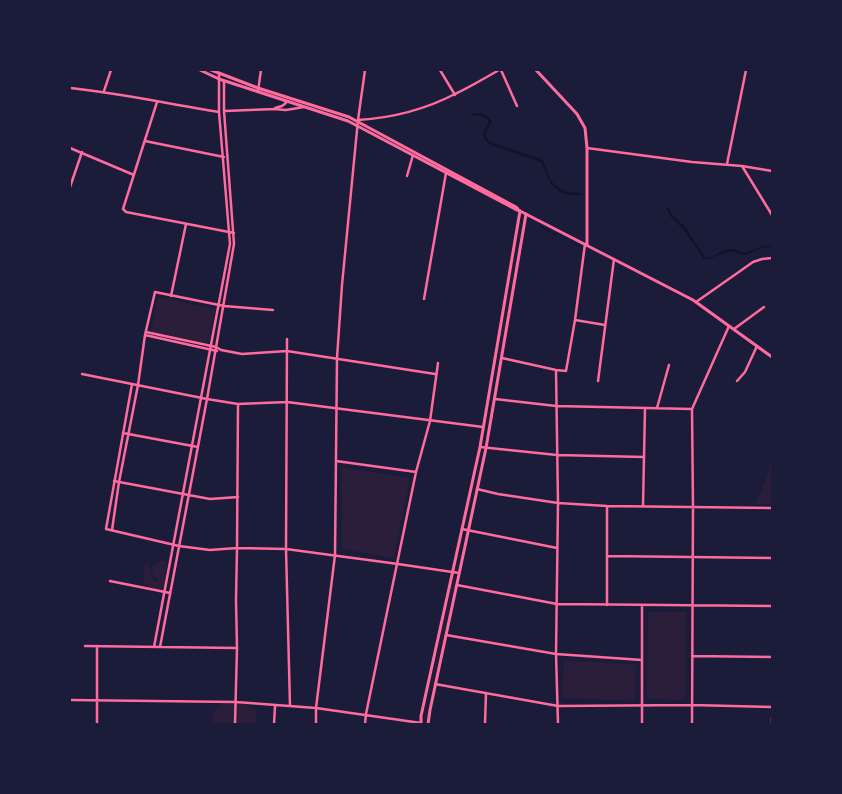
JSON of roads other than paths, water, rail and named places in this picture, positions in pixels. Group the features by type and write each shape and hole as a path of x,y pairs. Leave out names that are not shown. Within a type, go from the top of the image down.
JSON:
{"street":[{"path":"104,91 110,70"},
{"path":"200,70 219,79 225,78"},
{"path":"211,70 225,78 349,117 526,214 696,302 772,357"},
{"path":"258,89 261,70"},
{"path":"316,724 316,708 335,555 337,358 342,285 364,70"},
{"path":"440,70 455,94"},
{"path":"258,89 304,107 348,121 358,122 412,111 455,94 500,70 517,106"},
{"path":"502,358 566,371 586,245 586,134 581,119 536,70"},
{"path":"726,164 746,70"},
{"path":"154,647 230,244 219,112 219,74"},
{"path":"160,647 234,244 224,111 225,78"},
{"path":"70,88 104,91 219,112 286,110 304,107"},
{"path":"274,109 285,105 284,100"},
{"path":"157,102 123,209 126,212 234,233"},
{"path":"358,122 413,155 447,171"},
{"path":"145,141 224,157"},
{"path":"70,148 134,175"},
{"path":"587,148 772,171"},
{"path":"70,187 82,152"},
{"path":"407,176 413,155"},
{"path":"742,166 772,215"},
{"path":"424,299 447,171"},
{"path":"70,700 236,702 316,708 366,714 421,724 480,446 519,210"},
{"path":"428,724 486,448 526,214"},
{"path":"171,296 186,224"},
{"path":"696,302 752,262 772,258"},
{"path":"598,381 614,259"},
{"path":"506,290 512,292"},
{"path":"112,530 119,482 138,385 145,333 155,292 219,306 273,310"},
{"path":"734,329 764,307"},
{"path":"575,320 605,325"},
{"path":"692,724 694,507 692,409 729,326"},
{"path":"145,333 242,354 287,351 436,374"},
{"path":"287,339 286,549 290,706"},
{"path":"737,381 746,372 757,346"},
{"path":"365,724 416,472 430,421 438,363"},
{"path":"657,408 669,365"},
{"path":"493,367 500,368"},
{"path":"556,370 558,504 556,654 558,724"},
{"path":"82,374 238,404 287,402 483,427"},
{"path":"132,384 106,529 179,546 210,550 237,548 286,549 459,573"},
{"path":"494,399 556,406 692,409"},
{"path":"235,724 238,404"},
{"path":"643,507 645,408"},
{"path":"123,433 198,447"},
{"path":"480,446 557,454 644,457"},
{"path":"336,461 416,472"},
{"path":"114,481 210,499 238,497"},
{"path":"477,489 558,504 772,508"},
{"path":"607,506 607,605"},
{"path":"462,529 557,548"},
{"path":"607,556 772,558"},
{"path":"110,581 170,593"},
{"path":"456,585 557,604 772,606"},
{"path":"642,606 642,724"},
{"path":"444,613 450,614"},
{"path":"446,635 556,654 642,660"},
{"path":"85,646 237,648"},
{"path":"97,646 97,724"},
{"path":"692,656 772,658"},
{"path":"435,684 558,706 692,705 772,707"},
{"path":"485,724 486,694"},
{"path":"274,724 275,705"},
{"path":"423,709 430,710"},
{"path":"772,718 772,724"}],"waterway":[{"path":"540,226 556,235"},
{"path":"571,242 582,248"},
{"path":"694,306 702,311"},
{"path":"749,345 760,353"}]}
